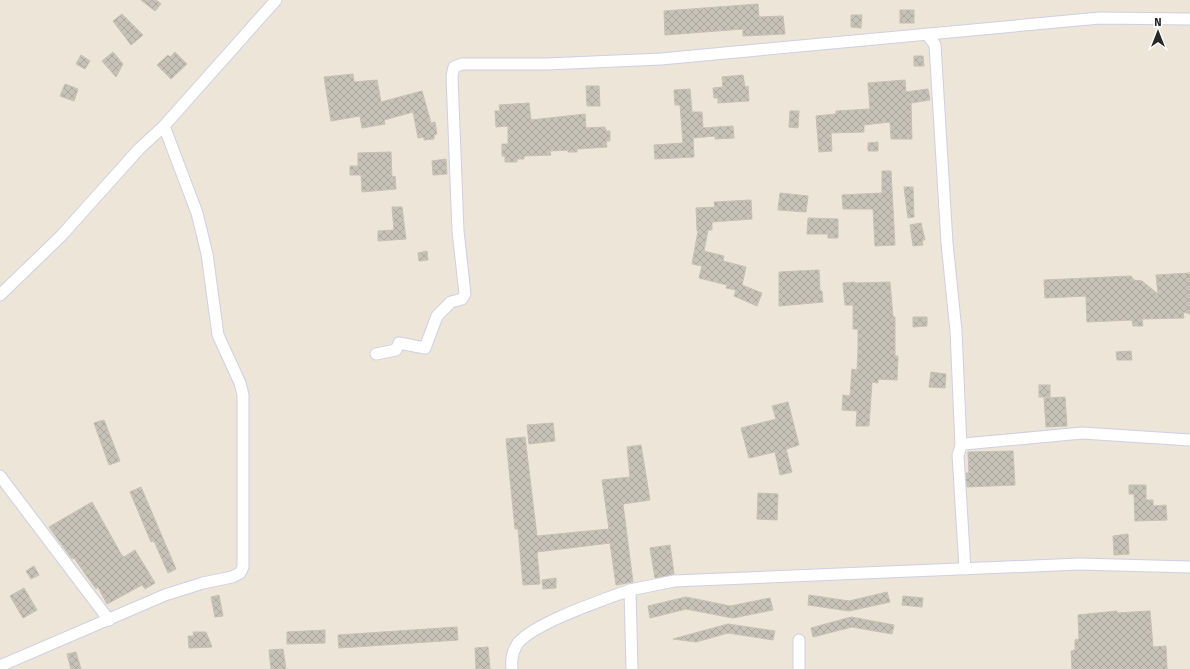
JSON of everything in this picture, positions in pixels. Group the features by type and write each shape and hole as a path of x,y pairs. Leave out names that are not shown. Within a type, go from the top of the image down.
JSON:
{"street":[{"path":"0,295 61,236 139,149 164,126 276,0"},
{"path":"376,354 396,350 399,343 425,348 438,316 451,302 462,299 465,294 458,231 452,76 454,66 462,64 547,64 661,59 1100,18 1190,19"},
{"path":"927,34 935,45 948,250 956,331 961,446 958,456 959,482 966,569"},
{"path":"0,666 185,588 232,578 240,573 243,567 243,395 240,383 218,335 207,254 197,213 164,126"},
{"path":"961,446 969,442 1082,433 1190,440"},
{"path":"0,476 109,620"},
{"path":"512,669 513,653 517,644 534,630 630,590 674,581 1079,564 1190,567"},
{"path":"630,590 632,669"},
{"path":"798,640 799,669"}],"building":[{"path":"141,0 156,0 161,4 155,11"},
{"path":"758,4 759,17 783,16 785,34 743,36 743,29 665,35 664,11"},
{"path":"900,10 914,10 914,23 900,23"},
{"path":"122,14 143,35 131,45 113,21"},
{"path":"851,15 862,15 861,28 851,27"},
{"path":"113,52 123,64 116,77 102,61"},
{"path":"175,52 187,64 171,79 157,65 168,55 170,57"},
{"path":"81,55 90,61 85,69 76,64"},
{"path":"914,56 923,56 924,66 914,66"},
{"path":"353,74 354,82 377,80 381,102 422,91 431,123 435,122 437,134 434,135 434,139 424,140 424,137 418,138 413,112 384,120 385,124 362,128 360,116 331,121 324,77"},
{"path":"743,75 745,87 748,86 749,101 718,103 718,98 714,98 713,88 723,87 722,77"},
{"path":"905,80 906,92 928,89 930,100 911,103 912,139 891,139 890,122 864,125 864,132 831,133 832,151 819,152 816,116 836,114 836,111 870,109 868,83"},
{"path":"65,84 78,89 74,101 60,96"},
{"path":"586,86 599,86 600,106 587,106"},
{"path":"690,89 692,112 702,112 703,128 733,126 734,138 715,139 715,136 693,138 694,157 655,159 654,145 683,143 680,105 675,105 674,90"},
{"path":"529,103 531,120 585,114 586,128 605,127 606,131 610,131 610,141 606,141 607,147 577,149 577,152 568,152 568,150 550,151 551,155 524,156 524,159 517,159 517,162 505,162 505,156 502,156 502,144 508,144 508,126 496,127 495,111 500,111 499,105"},
{"path":"790,111 799,111 798,128 789,127"},
{"path":"878,142 878,151 868,151 868,143"},
{"path":"391,152 392,177 395,176 396,189 362,192 361,175 350,175 350,166 358,166 358,153"},
{"path":"446,159 447,174 433,175 432,161"},
{"path":"882,171 891,171 895,245 875,246 873,209 843,209 842,195 882,193"},
{"path":"904,187 913,187 914,217 908,218"},
{"path":"780,193 808,196 806,212 778,210"},
{"path":"751,200 752,219 712,222 712,230 708,230 704,251 724,256 723,261 746,267 742,285 762,293 757,306 734,296 736,290 726,288 727,285 699,278 702,266 692,264 698,231 696,208 715,207 714,202"},
{"path":"392,207 402,207 406,239 378,241 378,231 394,230"},
{"path":"808,218 838,219 838,238 828,238 828,234 807,234"},
{"path":"921,223 925,240 922,240 923,245 913,246 910,225"},
{"path":"427,251 428,260 419,261 418,253"},
{"path":"819,270 820,291 822,291 823,302 779,306 779,272"},
{"path":"1190,273 1190,314 1183,312 1184,318 1142,319 1143,326 1133,326 1132,320 1087,322 1086,296 1045,298 1044,280 1131,276 1134,280 1142,281 1158,294 1156,275"},
{"path":"890,282 893,317 895,317 895,356 898,356 897,380 878,379 878,383 872,382 869,426 856,426 857,411 842,410 843,395 850,396 852,369 857,370 858,348 858,329 853,329 853,305 845,305 843,283"},
{"path":"913,317 927,317 927,326 913,327"},
{"path":"1131,351 1132,360 1117,360 1116,352"},
{"path":"931,372 946,374 945,388 929,387"},
{"path":"1039,385 1050,385 1050,397 1039,397"},
{"path":"1065,397 1067,426 1046,427 1044,398"},
{"path":"788,402 799,445 786,449 792,472 780,475 775,452 749,458 741,428 776,419 772,406"},
{"path":"104,420 120,461 109,465 94,423"},
{"path":"553,423 555,441 529,444 527,425"},
{"path":"525,437 537,536 609,529 602,480 630,477 627,447 641,445 650,500 623,504 633,582 616,585 610,543 537,552 540,584 523,585 518,529 515,529 506,439"},
{"path":"1013,451 1015,485 967,487 966,473 969,473 968,452"},
{"path":"1129,485 1146,485 1146,500 1153,500 1153,506 1166,505 1167,520 1135,521 1134,494 1129,494"},
{"path":"141,487 176,569 168,573 154,541 151,542 130,492"},
{"path":"758,493 778,494 777,520 757,519"},
{"path":"92,502 121,554 124,557 135,550 155,583 145,589 142,585 107,604 98,587 96,589 49,527"},
{"path":"1128,534 1129,554 1114,555 1113,536"},
{"path":"670,545 674,574 655,578 650,548"},
{"path":"34,566 39,575 31,579 26,571"},
{"path":"556,578 556,588 543,589 542,580"},
{"path":"24,588 37,610 23,618 10,596"},
{"path":"887,592 890,602 849,611 808,605 809,595 849,601"},
{"path":"219,595 223,616 215,617 211,597"},
{"path":"903,596 923,598 922,607 902,605"},
{"path":"686,597 730,606 770,598 773,610 733,618 686,609 650,618 648,606"},
{"path":"1117,611 1117,613 1150,611 1153,647 1166,646 1167,669 1072,669 1071,651 1075,650 1075,640 1079,639 1078,615"},
{"path":"851,617 894,625 892,634 852,627 813,637 811,628"},
{"path":"728,624 775,631 773,640 728,633 696,642 673,639"},
{"path":"457,627 458,640 339,648 338,635"},
{"path":"325,630 325,643 287,644 287,632"},
{"path":"193,632 206,632 212,647 189,648 188,636 194,636"},
{"path":"488,647 490,669 476,669 475,648"},
{"path":"283,649 286,669 271,669 269,650"},
{"path":"76,652 81,669 71,669 67,654"}]}
